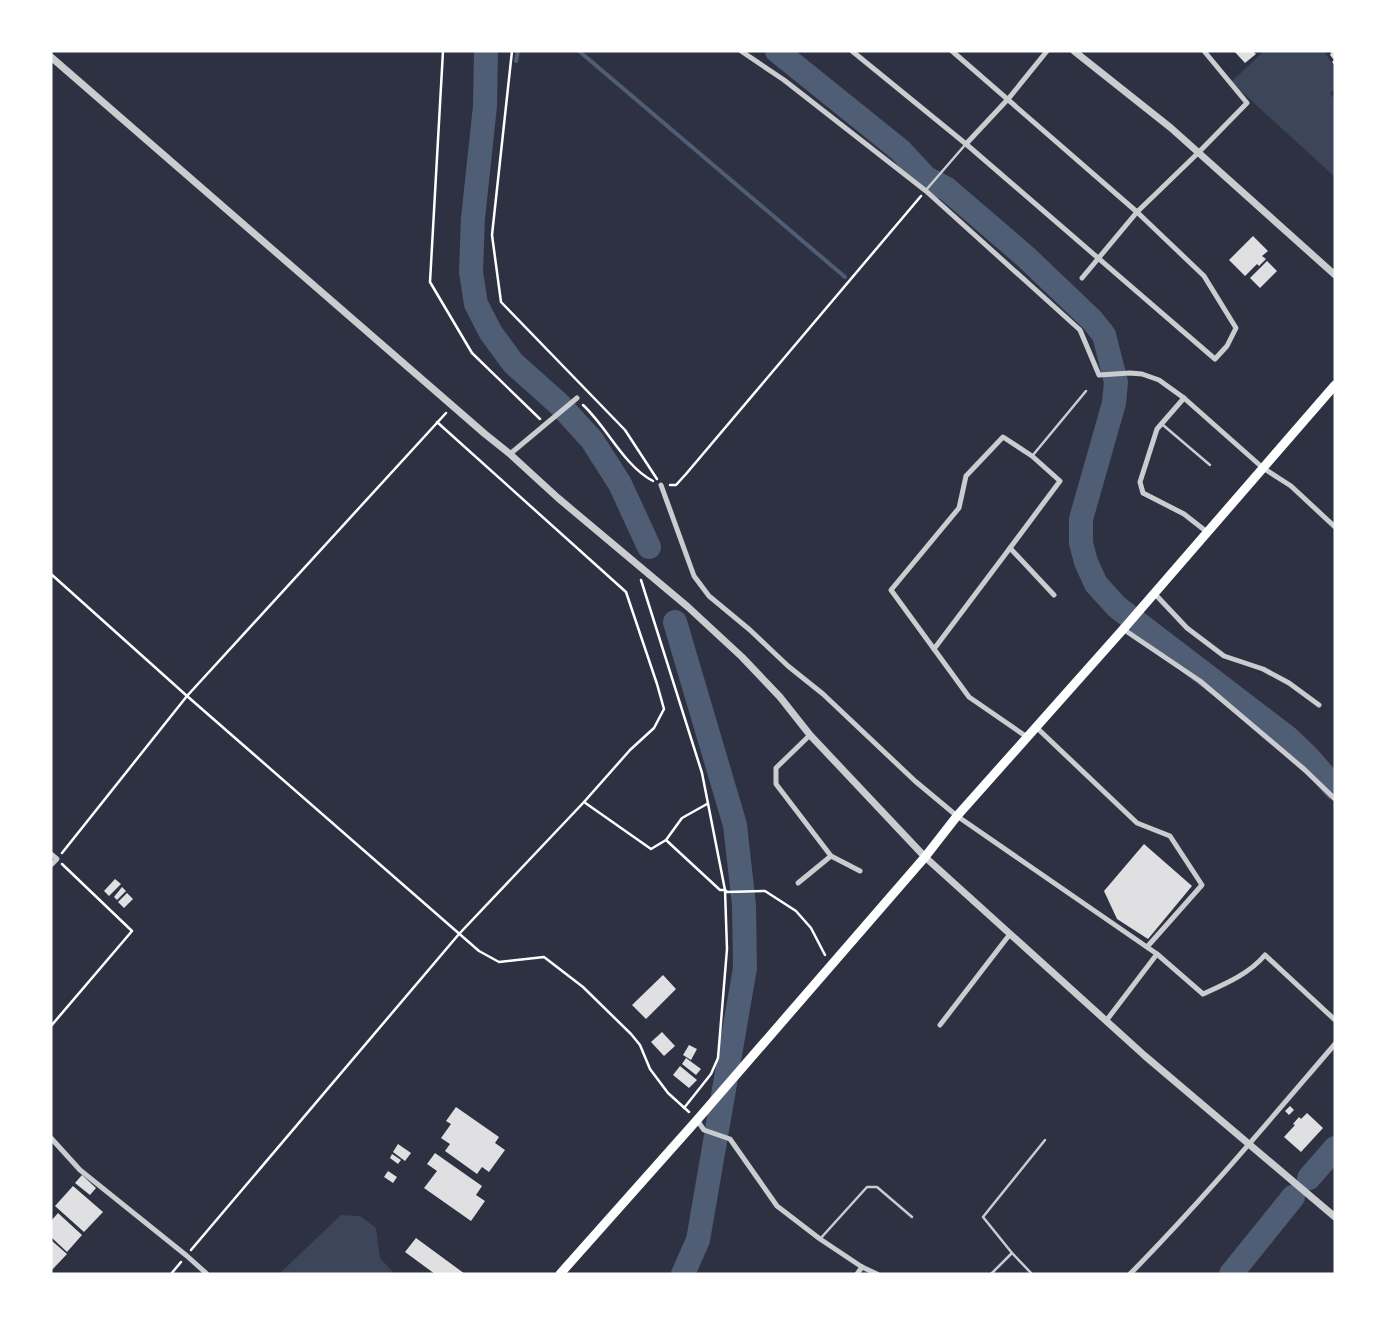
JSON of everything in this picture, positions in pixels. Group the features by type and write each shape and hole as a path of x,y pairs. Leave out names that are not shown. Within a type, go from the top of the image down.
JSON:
{"main road":[{"path":"560,1274 697,1120 925,857 956,816 1124,628 1335,385"}],"street":[{"path":"741,51 784,80 927,190 1080,330 1099,375 1130,373 1142,374 1159,380 1184,398 1263,468 1291,486 1335,527"},
{"path":"852,51 966,144 1215,359 1227,346 1236,328 1204,276 1137,212 952,51"},
{"path":"966,144 1047,51"},
{"path":"1074,51 1171,128 1335,275"},
{"path":"1082,278 1137,212 1247,103 1204,51"},
{"path":"51,57 742,656 780,697 810,734 925,857 1106,1021 1335,1217"},
{"path":"510,454 577,398"},
{"path":"1184,398 1157,429 1140,482 1143,493 1184,514 1207,532"},
{"path":"934,649 1060,481 1032,456 1002,437 966,476 959,508 891,590 934,649 969,697 1027,737"},
{"path":"661,485 694,576 708,596 823,694 915,781 956,816 1157,954 1203,994 1231,981 1258,963 1265,954 1335,1020"},
{"path":"1010,548 1054,595"},
{"path":"1154,593 1188,628 1224,656 1263,669 1288,683 1319,705"},
{"path":"1124,628 1200,680 1305,770 1335,799"},
{"path":"1036,727 1137,823 1170,836 1202,885 1147,947"},
{"path":"810,734 776,768 776,784 831,856 860,872"},
{"path":"51,854 57,859 51,865"},
{"path":"798,883 831,856"},
{"path":"940,1025 1010,934"},
{"path":"1106,1021 1157,954"},
{"path":"1130,1274 1166,1238 1335,1044"},
{"path":"697,1120 704,1130 730,1139 778,1206 862,1267 877,1274"},
{"path":"51,1138 80,1170 207,1274"},
{"path":"857,1274 862,1267"}],"lane":[{"path":"927,190 966,144"},
{"path":"1032,456 1086,391"},
{"path":"1162,424 1210,464"},
{"path":"1032,1274 983,1217 1045,1140"},
{"path":"820,1238 867,1187 877,1186 912,1217"},
{"path":"991,1274 1012,1253"}],"path":[{"path":"443,51 430,282 472,353 545,424"},
{"path":"512,51 492,235 501,302 625,430 661,485"},
{"path":"577,398 645,477 661,485 676,485 927,190"},
{"path":"51,1026 132,931 57,859 187,696 452,406"},
{"path":"171,1274 459,934 584,802 630,750 654,728 664,709 658,684 626,592 437,422"},
{"path":"635,562 702,773 726,891 728,950 718,1058 711,1074 684,1108"},
{"path":"51,574 187,696 479,951 499,962 544,957 583,988 631,1034 640,1045 650,1069 668,1093 697,1120"},
{"path":"584,802 651,849 666,840 682,818 708,804"},
{"path":"666,840 720,890 764,891 796,911 811,928 825,955"}],"shaded area":[{"path":"1264,51 1324,51 1335,68 1335,88 1330,94 1335,99 1335,177 1231,82"},
{"path":"341,1215 360,1216 376,1228 380,1258 395,1274 279,1274"}],"building":[{"path":"1234,51 1253,51 1256,54 1245,63"},
{"path":"1330,51 1335,51 1335,66 1332,62 1334,60 1330,55"},
{"path":"1253,236 1268,251 1262,256 1266,259 1259,266 1257,264 1245,276 1229,260"},
{"path":"1267,261 1277,271 1260,288 1250,278"},
{"path":"1144,844 1192,886 1148,939 1117,919 1104,891"},
{"path":"115,879 121,884 109,896 104,891"},
{"path":"122,887 126,891 117,900 114,897"},
{"path":"127,893 133,899 124,908 118,902"},
{"path":"663,975 676,989 646,1019 632,1005"},
{"path":"662,1032 675,1046 664,1056 651,1042"},
{"path":"689,1045 697,1049 691,1060 683,1055"},
{"path":"686,1058 701,1069 696,1075 682,1064"},
{"path":"680,1066 697,1080 689,1088 673,1075"},
{"path":"1290,1106 1294,1110 1289,1115 1285,1111"},
{"path":"456,1107 499,1137 495,1143 505,1150 489,1172 482,1167 477,1174 445,1151 450,1144 441,1138 451,1124 446,1121"},
{"path":"1307,1113 1323,1128 1301,1152 1284,1137 1295,1125 1293,1124 1299,1117 1301,1119"},
{"path":"398,1144 411,1153 405,1161 393,1152"},
{"path":"435,1153 482,1186 476,1195 485,1201 471,1221 424,1188 437,1171 427,1164"},
{"path":"392,1154 401,1160 398,1164 390,1158"},
{"path":"388,1171 397,1177 393,1183 384,1177"},
{"path":"82,1175 96,1188 90,1195 75,1183"},
{"path":"73,1186 103,1212 84,1232 55,1206"},
{"path":"58,1213 82,1235 67,1252 51,1237 51,1221"},
{"path":"416,1238 465,1274 435,1274 405,1252"},
{"path":"51,1240 67,1254 51,1271"}],"waterway":[{"path":"486,51 485,106 473,218 471,272 476,304 491,333 513,363 560,405 592,440 620,484 649,547"},
{"path":"516,61 518,51"},
{"path":"579,51 845,277"},
{"path":"777,51 900,150 926,178 947,189 1026,257 1092,320 1104,335 1116,382 1114,403 1081,519 1081,543 1086,562 1096,584 1117,607 1287,737 1309,758 1335,788"},
{"path":"675,622 735,825 744,905 745,968 698,1240 683,1274"},
{"path":"1309,1178 1335,1148"},
{"path":"1231,1274 1293,1197"}]}
